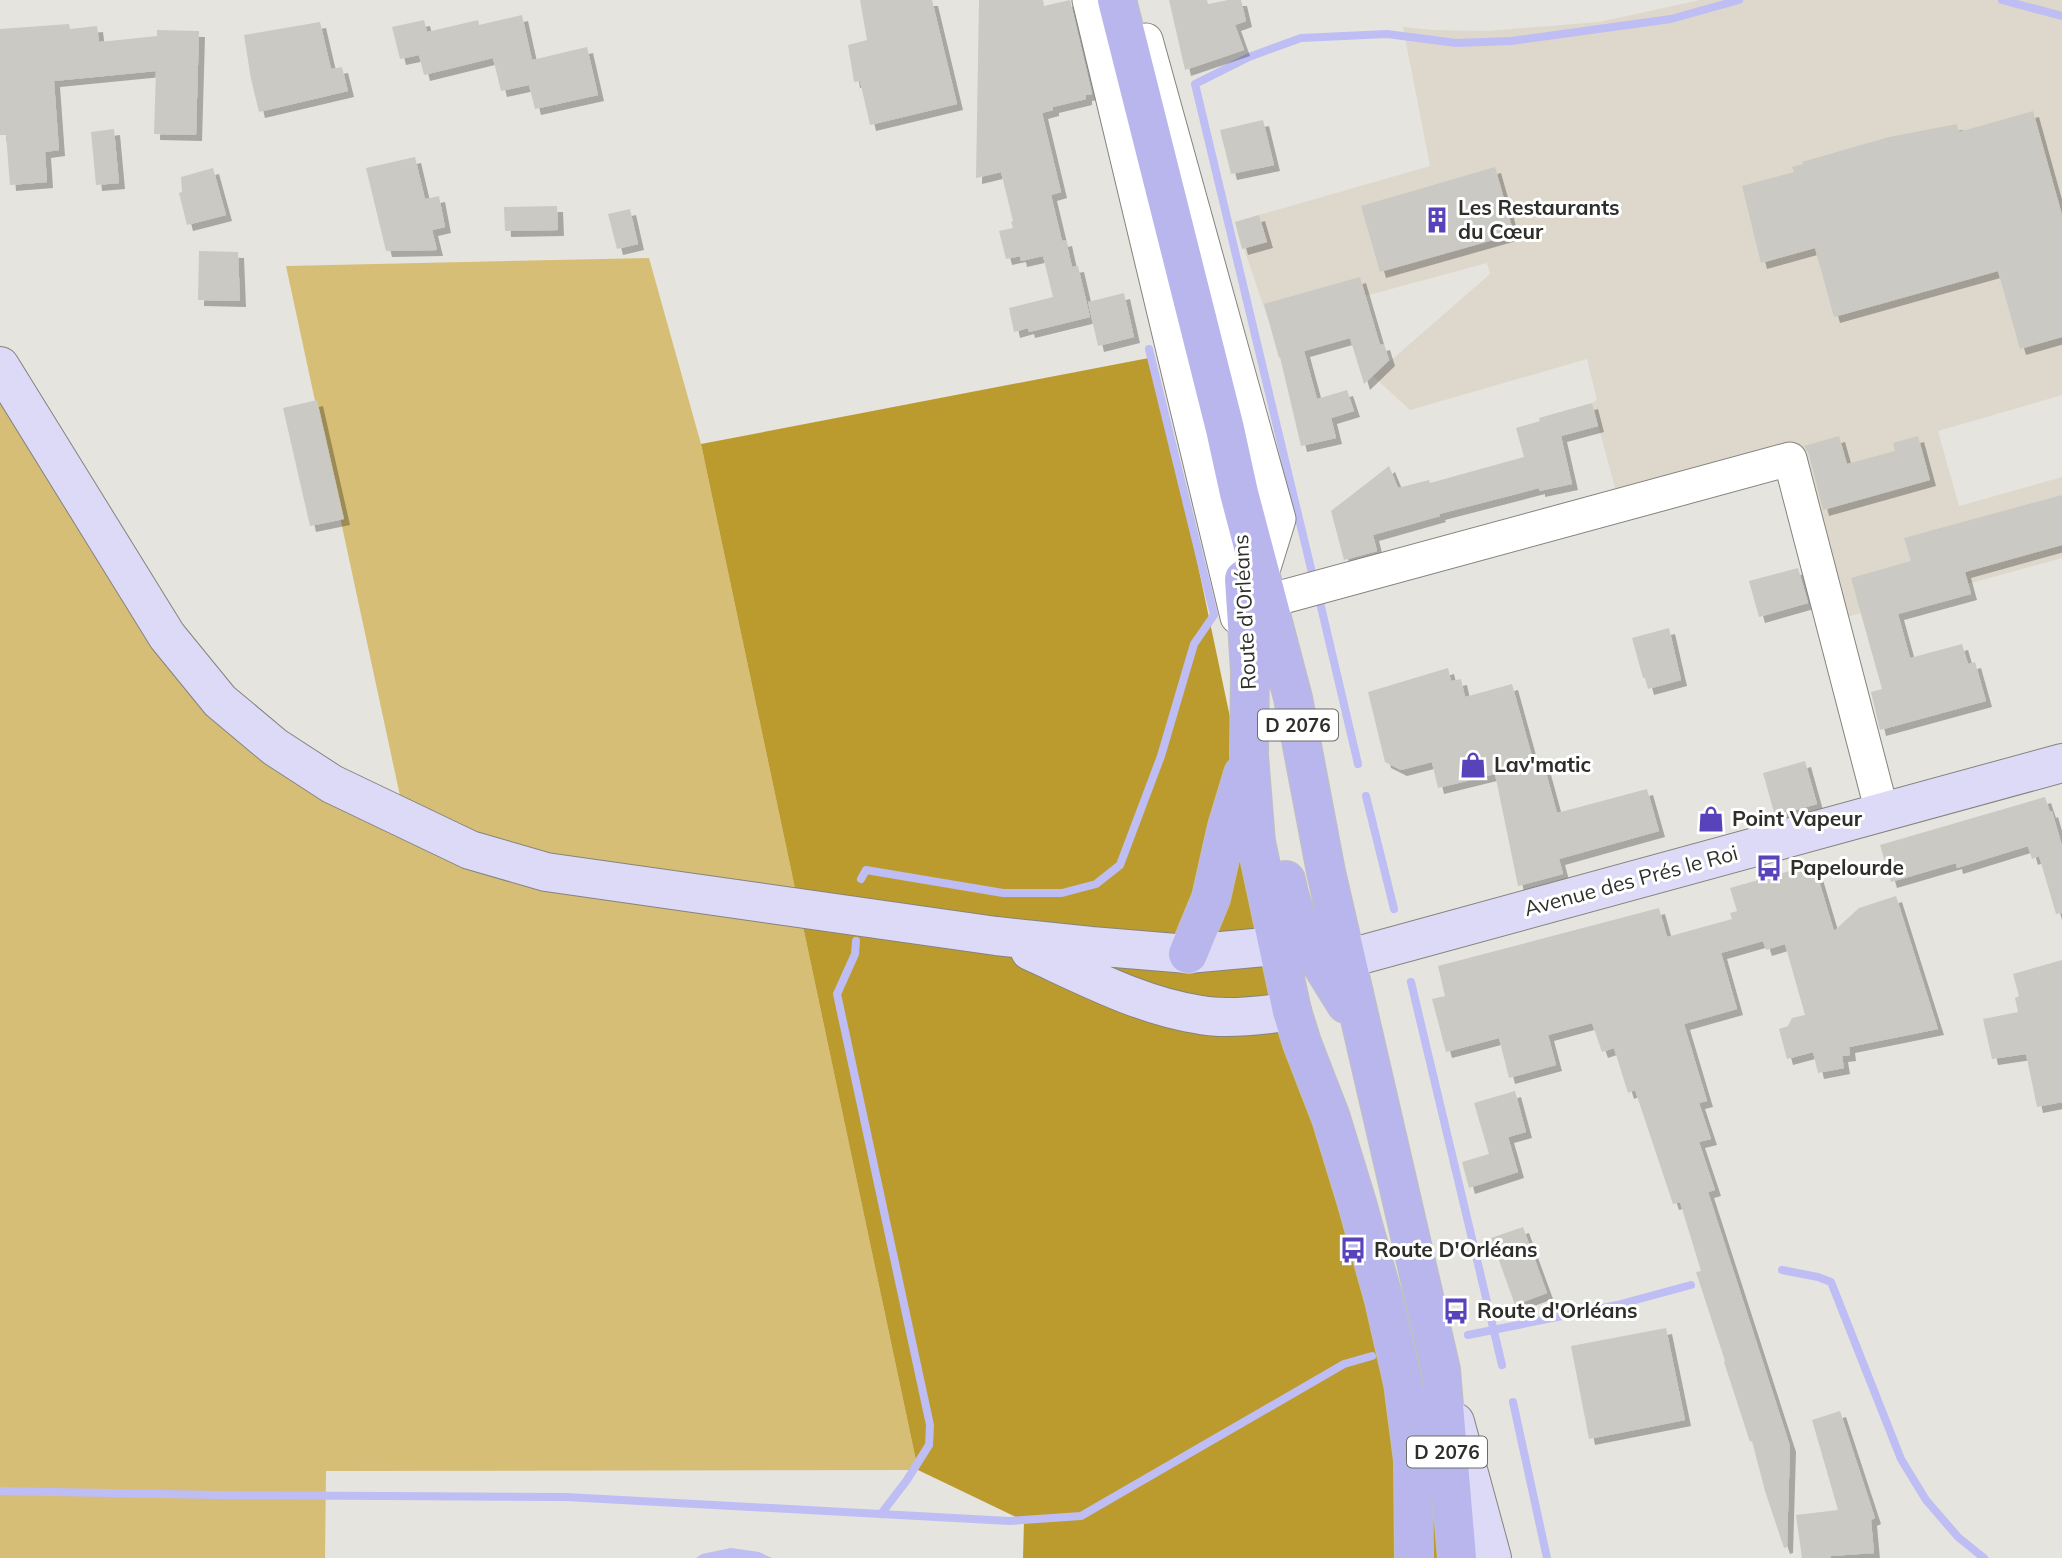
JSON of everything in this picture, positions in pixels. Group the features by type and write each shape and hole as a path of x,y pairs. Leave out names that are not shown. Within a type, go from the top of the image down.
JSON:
{"main road":[{"name":"Route d'Orléans","path":"1117,0 1239,493 1293,698 1326,873 1334,961"},
{"path":"0,366 167,636 220,701 275,747 331,784 470,849 546,872 996,936 1188,954 1277,946 1334,961 1292,1011 1266,1015 1204,1016 1163,1008 996,936"},
{"name":"Route d'Orléans","path":"1239,493 1250,671 1249,755 1256,842 1277,946 1292,1011 1331,1118 1357,1202 1403,1383 1455,1546"},
{"name":"D 2076","path":"1250,671 1288,894 1300,928 1334,961 1362,1030 1441,1370 1455,1546"},
{"name":"D 2076","path":"1188,954 1211,898 1227,827 1249,755"},
{"name":"Avenue des Prés le Roi","path":"1334,961 2062,763"},
{"path":"1441,1370 1492,1558"},
{"name":"Route d'Orléans","path":"1403,1383 1413,1460 1415,1547"}],"street":[{"path":"1089,0 1250,671"},
{"path":"1135,0 1279,519 1264,589 1790,459 1882,812"}],"shaded area":[{"path":"1700,0 2062,0 2062,395 1938,431 1959,506 2062,477 2062,558 1832,621 1791,465 1621,510 1592,403 1597,400 1587,359 1410,410 1373,376 1490,274 1487,263 1269,322 1235,222 1430,166 1403,27 1487,31 1599,22"},
{"path":"649,258 701,444 918,1470 326,1471 325,1558 0,1558 0,365 220,701 405,819 286,266"},
{"path":"1154,357 1292,1011 1451,1558 1023,1558 1024,1521 918,1470 701,444"}],"water":[{"path":"731,1548 759,1552 772,1558 696,1558 702,1554"}],"building":[{"path":"860,0 932,0 957,104 870,125 860,81 854,82 848,45 867,40"},
{"path":"979,0 1043,0 1044,6 1070,0 1092,94 1086,95 1086,99 1053,107 1053,110 1042,113 1061,192 1051,195 1062,241 1066,240 1072,267 1078,266 1090,317 1029,332 1028,328 1014,332 1009,308 1053,297 1043,256 1021,261 1020,256 1006,259 999,231 1013,228 1013,221 1001,172 976,178"},
{"path":"1169,0 1207,0 1208,4 1241,0 1246,21 1235,25 1244,50 1185,70"},
{"path":"522,15 532,60 587,47 598,95 535,109 529,85 501,91 493,58 424,75 419,55 400,59 392,27 424,20 427,32 478,20 479,25"},
{"path":"320,22 331,69 342,67 348,91 259,112 244,35"},
{"path":"69,24 70,29 97,26 99,42 157,36 157,30 199,31 196,135 154,134 156,71 54,81 59,150 45,152 47,182 10,185 6,135 0,135 0,29"},
{"path":"2033,111 2062,215 2062,337 2020,349 1998,271 1834,317 1815,248 1761,263 1742,186 1794,172 1792,167 1803,164 1802,162 1889,137 1957,124 1959,132"},
{"path":"1263,120 1274,165 1231,174 1220,130"},
{"path":"114,129 119,183 96,185 91,132"},
{"path":"415,157 425,199 439,196 445,227 432,230 437,250 386,251 366,168"},
{"name":"Les Restaurants du Cœur","path":"1495,167 1514,234 1380,272 1361,206"},
{"path":"213,168 226,215 187,225 179,193 182,192 181,177"},
{"path":"557,206 558,230 505,231 504,207"},
{"path":"630,209 638,244 617,249 608,214"},
{"path":"1259,215 1267,242 1242,249 1235,222"},
{"path":"199,251 238,252 240,301 198,300"},
{"path":"1360,277 1380,345 1384,344 1389,360 1364,384 1350,338 1304,351 1317,399 1347,390 1354,411 1331,418 1336,438 1301,446 1280,357 1264,304"},
{"path":"1124,293 1134,337 1098,346 1088,302"},
{"path":"317,400 344,519 310,526 283,408"},
{"path":"1592,403 1598,426 1561,436 1572,484 1539,491 1539,488 1439,514 1440,516 1373,535 1377,551 1344,560 1331,511 1389,466 1398,488 1429,480 1430,483 1524,457 1516,428 1540,421 1539,418"},
{"path":"1839,436 1847,464 1895,451 1893,443 1918,436 1930,480 1823,510 1809,454 1804,446"},
{"path":"2062,495 2062,545 1965,572 1971,594 1898,614 1910,658 1962,644 1968,664 1975,662 1986,701 1880,730 1871,692 1882,689 1851,578 1911,561 1904,538"},
{"path":"1798,568 1808,603 1759,617 1749,581"},
{"path":"1669,628 1681,680 1648,689 1632,638"},
{"path":"1448,668 1451,681 1461,679 1465,697 1512,684 1533,760 1542,758 1557,813 1647,789 1659,831 1559,859 1563,874 1518,886 1495,774 1438,788 1432,762 1401,770 1385,762 1368,692"},
{"path":"1805,761 1817,804 1775,816 1763,773"},
{"path":"2045,797 2062,846 2062,913 2056,914 2039,856 2032,859 2028,846 1957,868 1956,863 1891,882 1880,845"},
{"path":"1814,864 1834,931 1859,908 1896,896 1938,1029 1849,1047 1850,1055 1842,1056 1844,1068 1818,1073 1813,1052 1787,1059 1779,1029 1788,1026 1792,1018 1805,1015 1785,944 1766,950 1763,941 1721,953 1737,1009 1684,1024 1707,1101 1699,1103 1711,1139 1699,1142 1715,1190 1708,1192 1790,1446 1787,1547 1784,1548 1696,1272 1701,1271 1680,1202 1673,1204 1635,1090 1628,1093 1614,1048 1602,1052 1592,1023 1548,1035 1556,1065 1509,1078 1499,1038 1446,1052 1432,999 1445,996 1438,966 1659,908 1667,937 1732,919 1730,913 1737,911 1730,888"},
{"path":"2062,960 2062,1102 2037,1107 2026,1054 1992,1059 1983,1019 2018,1012 2015,998 2019,996 2013,974"},
{"path":"1515,1091 1526,1132 1508,1137 1518,1172 1469,1188 1462,1162 1489,1154 1474,1103"},
{"path":"1523,1227 1547,1293 1515,1305 1491,1238"},
{"path":"1666,1328 1685,1420 1589,1439 1571,1346"},
{"path":"1840,1411 1875,1518 1871,1520 1874,1553 1802,1558 1796,1515 1838,1510 1812,1420"}],"waterway":[{"path":"1313,577 1195,84 1249,57 1301,38 1387,34 1456,43 1511,41 1671,19 1739,0"},
{"path":"2002,0 2062,16"},
{"path":"861,879 866,870 1003,893 1062,893 1096,884 1120,865 1161,756 1194,644 1214,615 1149,349"},
{"path":"1318,594 1358,764"},
{"path":"1366,796 1394,909"},
{"path":"856,941 855,954 837,994 930,1425 929,1445 881,1514"},
{"path":"1411,982 1502,1365"},
{"path":"1782,1270 1831,1282 1901,1459 1926,1500 1958,1537 1984,1558"},
{"path":"1468,1335 1617,1305 1691,1285"},
{"path":"0,1491 566,1497 1009,1521 1081,1516 1344,1364 1372,1356"},
{"path":"1513,1402 1547,1558"}],"place":[{"name":"Les Restaurants du Cœur","path":"1437,220"},
{"name":"Lav'matic","path":"1473,765"},
{"name":"Point Vapeur","path":"1711,819"},
{"name":"Papelourde","path":"1769,868"},
{"name":"Route D'Orléans","path":"1353,1250"},
{"name":"Route d'Orléans","path":"1456,1311"}]}
